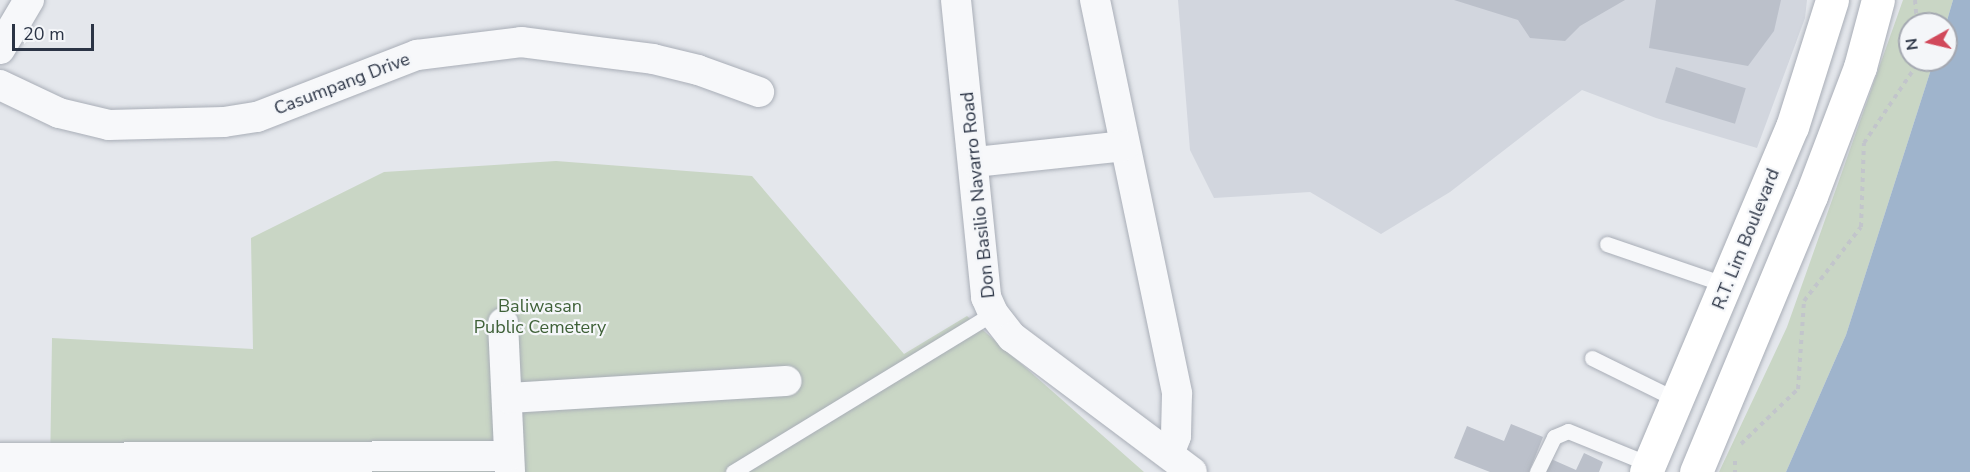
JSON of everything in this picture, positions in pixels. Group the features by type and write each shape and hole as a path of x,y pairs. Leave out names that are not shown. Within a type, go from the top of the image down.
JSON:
{"main road":[{"name":"R.T. Lim Boulevard","path":"1648,468 1679,401 1792,127 1832,0"},
{"path":"1696,472 1811,196 1860,67 1878,0"}],"street":[{"path":"0,49 29,0"},
{"name":"Don Basilio Navarro Road","path":"956,0 975,162 986,297 993,313 1012,337 1181,463"},
{"path":"1095,0 1177,394 1176,436 1181,463"},
{"name":"Casumpang Drive","path":"0,85 59,113 109,125 224,123 257,117 417,55 521,42 653,59 698,70 759,92"},
{"path":"975,162 1124,146"},
{"path":"0,458 509,464 504,323"},
{"path":"508,398 786,381"}],"lane":[{"path":"1607,244 1727,285"},
{"path":"733,472 993,313"},
{"path":"1592,358 1679,401"},
{"path":"1537,472 1554,437 1568,432 1648,468"}],"path":[{"path":"1735,472 1734,451 1798,389 1804,301 1861,227 1864,143 1912,72"}],"shaded area":[{"path":"1178,0 1807,0 1805,18 1757,148 1656,118 1582,90 1450,192 1381,234 1310,192 1214,198 1190,150"}],"green space":[{"path":"1903,0 1953,0 1950,12 1899,12"},
{"path":"1898,14 1898,72 1930,72 1846,335 1786,472 1719,472 1787,327"},
{"name":"Baliwasan Public Cemetery","path":"556,161 752,176 904,354 967,316 1144,472 50,472 52,338 253,349 251,238 384,172"}],"water":[{"path":"1953,0 1970,0 1970,472 1786,472 1846,335 1930,72 1958,72 1958,12 1950,12"}],"building":[{"path":"1454,0 1625,0 1580,26 1565,41 1530,38 1518,20"},
{"path":"1656,0 1781,0 1774,31 1748,66 1649,48"},
{"path":"1676,67 1746,88 1735,124 1665,102"},
{"path":"1511,424 1543,437 1529,472 1490,472 1454,458 1467,426 1504,441"},
{"path":"1584,453 1603,462 1599,472 1545,472 1551,459 1576,470"}]}
